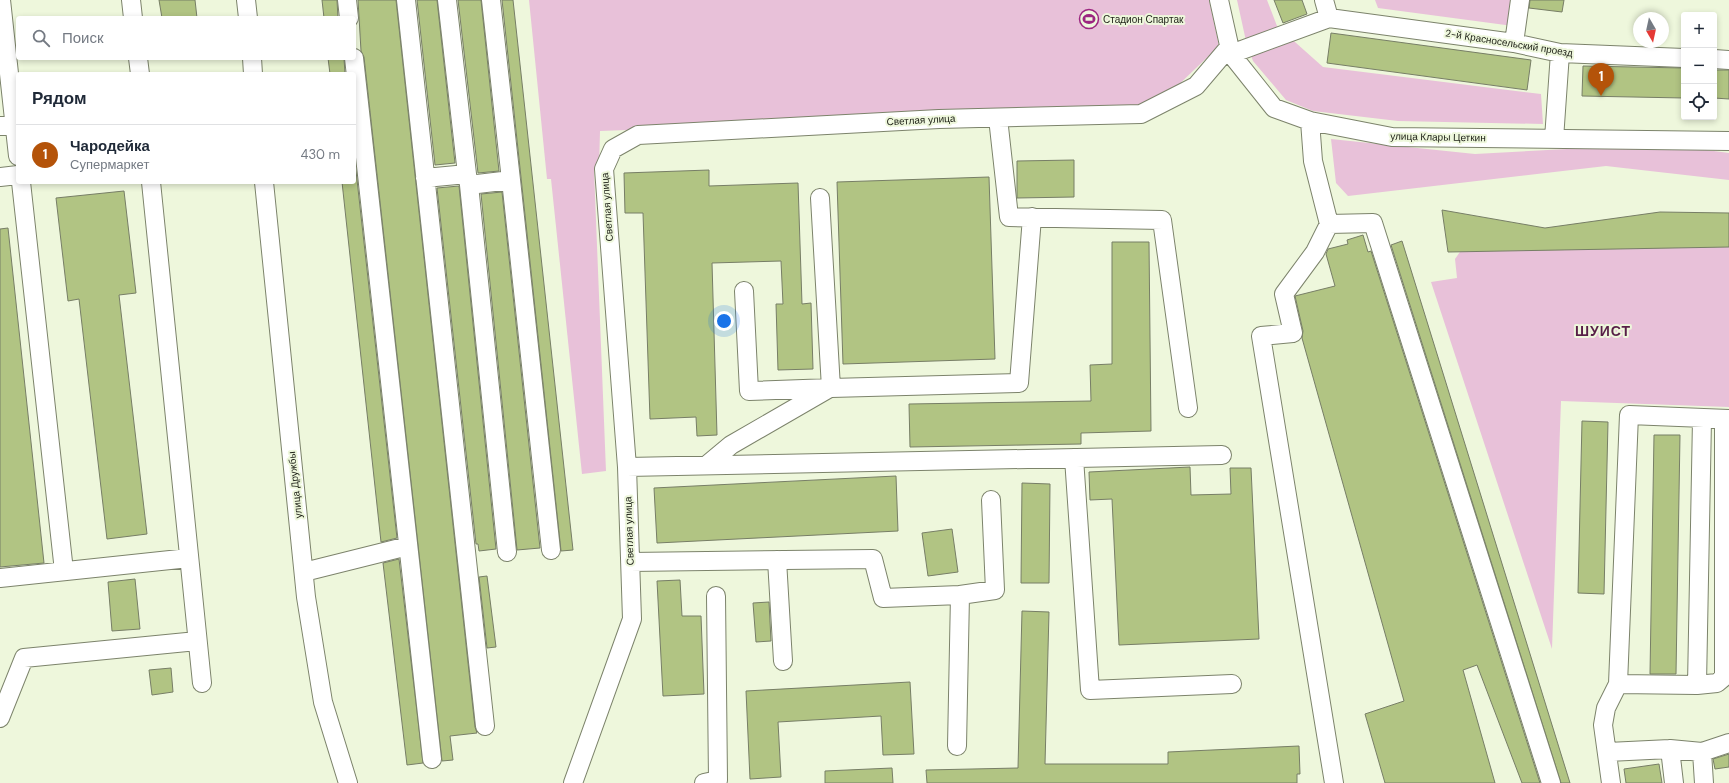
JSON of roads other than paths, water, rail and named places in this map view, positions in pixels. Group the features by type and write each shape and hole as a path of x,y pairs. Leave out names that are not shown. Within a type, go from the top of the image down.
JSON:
{"street":[{"path":"1,0 11,125 16,147"},
{"path":"131,0 133,16"},
{"path":"246,0 248,16"},
{"path":"347,0 349,16"},
{"path":"406,0 485,726"},
{"path":"447,0 468,180 506,552"},
{"path":"491,0 551,550"},
{"name":"улица Клары Цеткин","path":"1219,0 1230,50 1274,108 1310,121 1392,137 1729,141"},
{"path":"1230,50 1329,18 1324,0"},
{"path":"1514,43 1520,0"},
{"name":"2-й Красносельский проезд","path":"1329,18 1514,43 1560,53 1681,58"},
{"name":"Светлая улица","path":"573,783 632,619 627,467 604,169 613,149 638,135 939,119 1141,114 1196,86 1230,50"},
{"path":"1554,139 1560,53"},
{"path":"1717,59 1729,60"},
{"path":"138,60 140,72"},
{"path":"252,60 253,72"},
{"path":"354,60 356,72"},
{"path":"356,76 432,759"},
{"path":"998,118 1009,217 1162,220 1188,408"},
{"path":"1310,121 1313,161 1329,224 1315,252 1284,294 1293,333 1261,336 1334,783"},
{"path":"0,177 16,175"},
{"path":"425,178 511,180"},
{"path":"21,184 64,571"},
{"path":"151,184 202,683"},
{"name":"улица Дружбы","path":"264,184 304,572 323,702 348,783"},
{"path":"820,198 831,388"},
{"path":"744,291 749,391 1019,383 1032,217"},
{"path":"1329,224 1373,223 1551,783"},
{"path":"707,465 731,445 831,388"},
{"path":"1612,783 1603,725 1609,700 1618,684 1629,415 1727,419 1724,677 1717,683 1697,685 1618,684"},
{"path":"1697,685 1702,419"},
{"path":"627,467 1222,455"},
{"path":"1074,458 1090,690 1232,684"},
{"path":"630,562 873,559 883,598 960,595 995,590 991,500"},
{"path":"304,572 408,546"},
{"path":"0,578 189,558"},
{"path":"777,560 783,661"},
{"path":"957,746 960,595"},
{"path":"704,783 718,780 716,596"},
{"path":"0,718 24,658 197,641"},
{"path":"1608,752 1670,749 1702,752 1729,743"},
{"path":"1670,749 1674,783"},
{"path":"1702,752 1704,783"}],"place":[{"name":"Стадион Спартак","path":"1089,19"},
{"name":"Чародейка","path":"1601,96"}],"district":[{"name":"ШУИСТ","path":"1603,331"}]}
